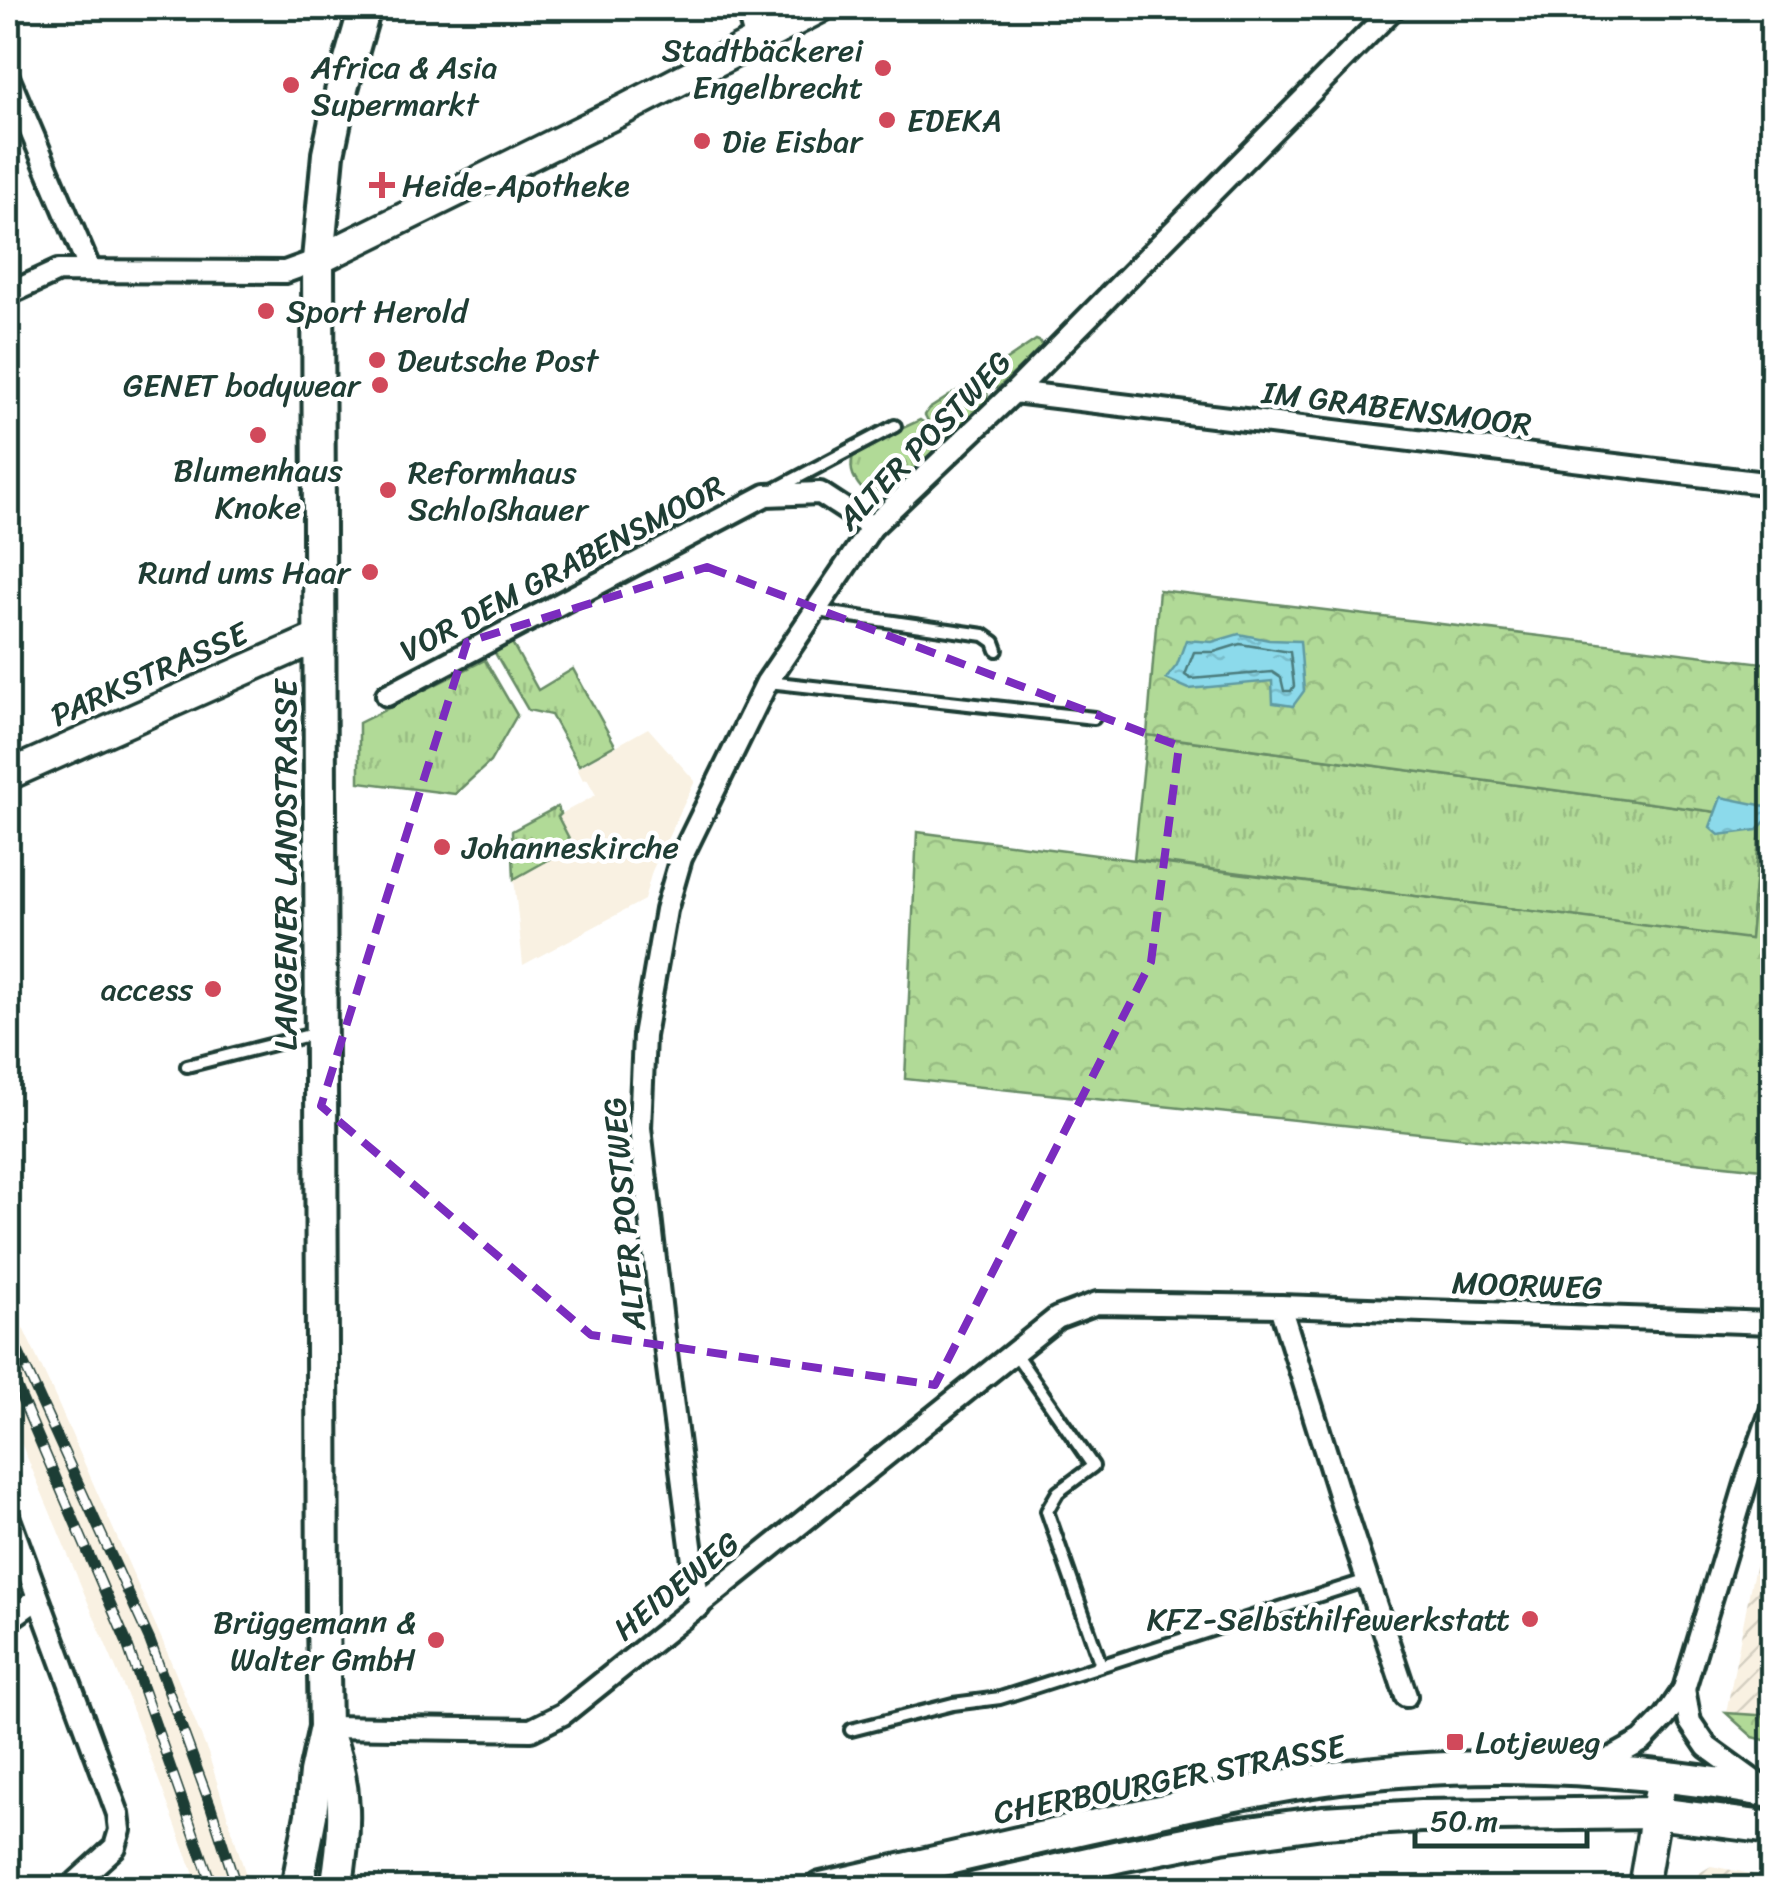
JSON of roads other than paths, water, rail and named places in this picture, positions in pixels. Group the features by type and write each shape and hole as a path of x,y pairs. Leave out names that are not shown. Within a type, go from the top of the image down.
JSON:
{"main road":[{"name":"LANGENER LANDSTRASSE","path":"297,1888 325,1728 318,260 328,154 341,92 366,8"},
{"name":"LANGENER LANDSTRASSE","path":"325,1728 342,1782 342,1856 336,1888"},
{"name":"CHERBOURGER STRASSE","path":"822,1888 1214,1799 1321,1780 1425,1770 1532,1768 1662,1776 1770,1792"},
{"name":"CHERBOURGER STRASSE","path":"977,1888 1120,1856 1323,1822 1422,1816 1656,1813 1772,1828"},
{"path":"342,1856 356,1888"}],"street":[{"path":"747,8 756,41"},
{"path":"8,294 58,271 285,272 318,260 606,119 820,8"},
{"name":"ALTER POSTWEG","path":"699,1607 640,1128 644,1036 666,910 681,858 768,682 872,528 1014,392 1394,8"},
{"path":"8,77 90,270"},
{"name":"IM GRABENSMOOR","path":"1014,392 1772,484"},
{"name":"VOR DEM GRABENSMOOR","path":"386,695 766,494 820,493 872,528"},
{"name":"PARKSTRASSE","path":"8,775 319,637"},
{"name":"HEIDEWEG","path":"325,1728 531,1730 563,1714 1056,1318 1097,1303 1280,1306"},
{"path":"1280,1306 1406,1696"},
{"name":"MOORWEG","path":"1280,1306 1772,1324"},
{"path":"1590,1770 1642,1741 1684,1689 1748,1476 1772,1410"},
{"path":"8,1516 118,1814 120,1830 115,1846 70,1888"},
{"path":"8,1620 37,1599"},
{"path":"1684,1689 1690,1722 1707,1747 1770,1792"},
{"path":"1643,1888 1662,1776"}],"lane":[{"name":"VOR DEM GRABENSMOOR","path":"766,494 895,426"},
{"path":"816,611 984,635 994,642 996,650"},
{"path":"768,682 1094,718"},
{"path":"187,1066 320,1032"},
{"path":"1014,1352 1092,1466 1058,1492 1048,1511 1101,1666"},
{"path":"850,1730 954,1704 1000,1698 1368,1579"}],"water":[{"path":"1239,634 1300,641 1304,691 1293,706 1273,703 1272,681 1189,689 1166,679 1177,665 1186,640 1212,642"},
{"path":"1721,797 1770,807 1769,817 1757,830 1719,835 1710,827"}],"railway":[{"path":"8,1329 150,1641 237,1888"},
{"path":"8,1367 126,1641 213,1888"}],"place":[{"name":"Stadtbäckerei Engelbrecht","path":"883,68"},
{"name":"Africa & Asia Supermarkt","path":"291,85"},
{"name":"EDEKA","path":"887,120"},
{"name":"Die Eisbar","path":"702,141"},
{"name":"Heide-Apotheke","path":"382,185"},
{"name":"Sport Herold","path":"266,311"},
{"name":"Deutsche Post","path":"377,360"},
{"name":"GENET bodywear","path":"380,385"},
{"name":"Blumenhaus Knoke","path":"258,435"},
{"name":"Reformhaus Schloßhauer","path":"388,490"},
{"name":"Rund ums Haar","path":"370,572"},
{"name":"Johanneskirche","path":"442,847"},
{"name":"access","path":"213,989"},
{"name":"KFZ-Selbsthilfewerkstatt","path":"1530,1619"},
{"name":"Brüggemann & Walter GmbH","path":"436,1640"},
{"name":"Lotjeweg","path":"1455,1742"}]}
